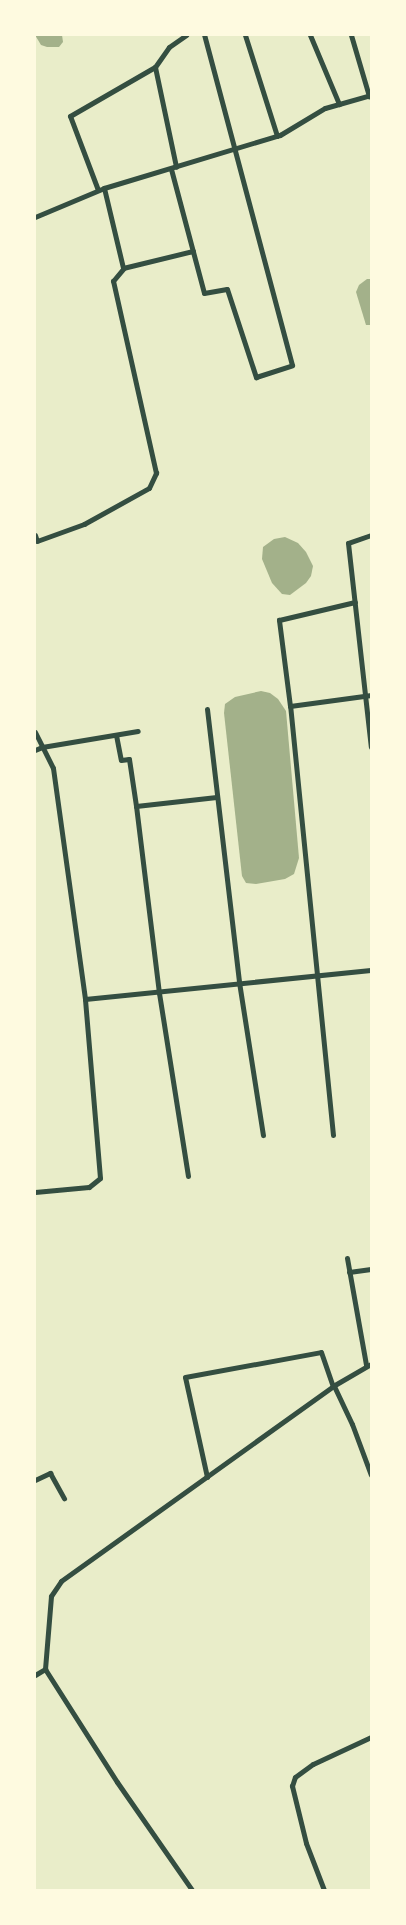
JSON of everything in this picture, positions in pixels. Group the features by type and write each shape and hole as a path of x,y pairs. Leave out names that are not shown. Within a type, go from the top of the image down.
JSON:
{"street":[{"path":"98,190 70,116 155,67 170,47 186,35"},
{"path":"155,67 173,168 204,293 227,289 256,377 292,365 204,35"},
{"path":"245,35 277,136"},
{"path":"310,35 339,104"},
{"path":"35,218 98,190 277,136 325,108 370,96 351,35"},
{"path":"104,188 124,268"},
{"path":"35,535 37,541 84,524 149,488 156,473 113,281 124,268 193,251"},
{"path":"371,536 348,543 368,695 371,747"},
{"path":"334,1135 315,974 290,706 279,620 355,602"},
{"path":"290,706 368,695"},
{"path":"207,709 239,982 263,1135"},
{"path":"35,732 53,768 85,999 100,1178 89,1187 35,1192"},
{"path":"35,750 42,747 138,732"},
{"path":"116,735 121,760 130,759 159,993 188,1176"},
{"path":"136,806 216,798"},
{"path":"85,999 159,993 315,974 371,970"},
{"path":"192,1890 117,1782 45,1669 51,1596 61,1581 333,1386 369,1365 347,1258"},
{"path":"349,1272 371,1268"},
{"path":"207,1477 185,1377 321,1352 333,1386 352,1424 371,1475"},
{"path":"35,1480 50,1473 64,1498"},
{"path":"35,1675 45,1669"},
{"path":"324,1890 306,1843 292,1786 295,1777 313,1764 371,1737"}],"shaded area":[{"path":"35,35 62,35 63,42 59,47 47,47 41,45"},
{"path":"367,279 371,279 371,325 366,325 356,292 359,285"},
{"path":"285,537 298,543 306,552 313,566 311,576 306,583 290,595 282,594 272,583 262,559 263,547 274,539"},
{"path":"261,691 270,693 278,699 286,711 299,858 294,874 285,879 256,884 246,883 242,876 224,713 225,704 235,697"}]}
